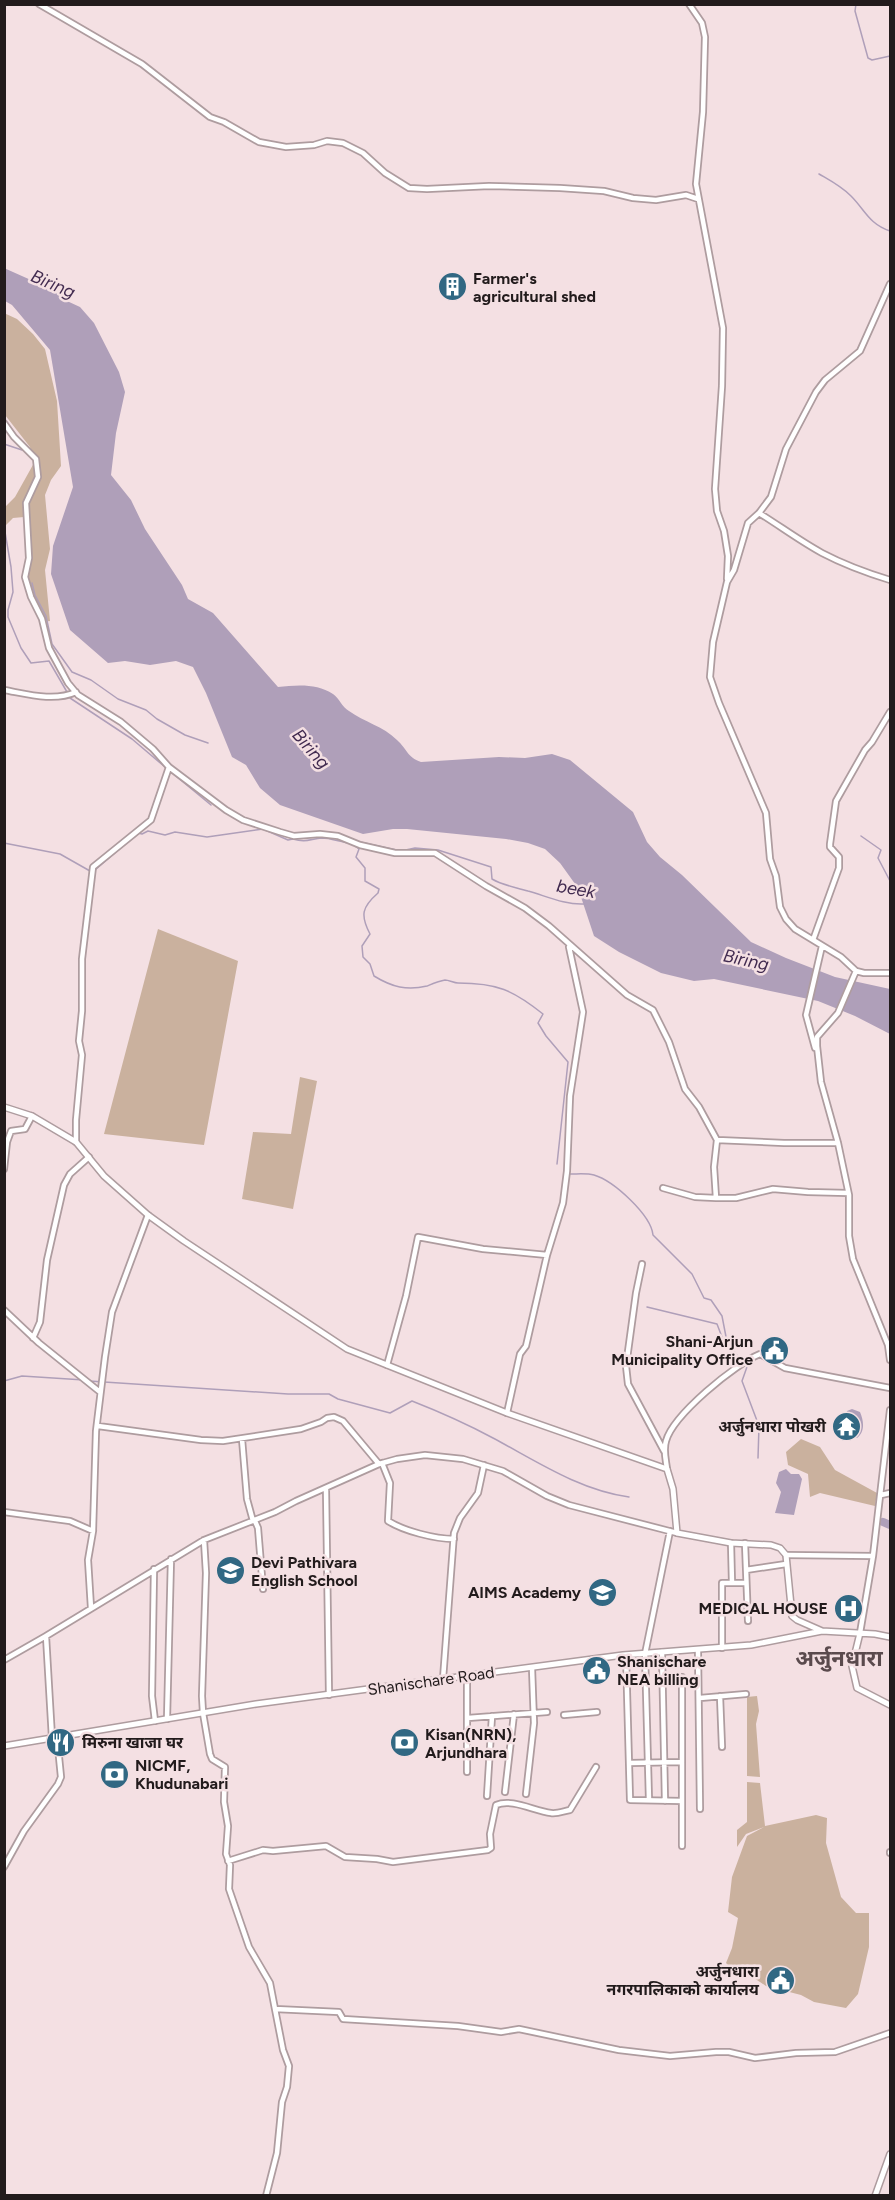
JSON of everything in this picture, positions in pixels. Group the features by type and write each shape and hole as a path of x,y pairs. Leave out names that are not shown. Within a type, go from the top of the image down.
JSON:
{"street":[{"path":"39,4 142,64 210,117 224,122 259,142 286,147 314,145 327,141 343,143 363,153 385,173 409,188 489,186 560,188 604,191 633,198 656,200 686,195 698,199"},
{"path":"689,4 702,23 705,37 703,112 697,172 698,199 723,328 722,386 714,489 717,511 724,531 727,582 713,642 710,676 719,703 766,813 769,853 783,914 788,923 841,957 856,971 891,973"},
{"path":"727,582 734,570 748,523 771,497 786,449 816,392 825,380 860,351 891,284"},
{"path":"4,423 14,437 36,459 38,477 26,503 29,558 26,583 42,619 49,648 76,692 121,722 153,749 169,767 243,820 294,836 320,834 338,836 360,845 395,853 435,853 525,908 549,926 627,995 653,1010 669,1042 686,1089 717,1140 714,1167 716,1198"},
{"path":"759,513 824,554 850,564 856,570 870,572 891,580"},
{"path":"726,547 740,550"},
{"path":"4,690 51,697 66,697 76,692"},
{"path":"813,940 839,868 839,857 830,848 836,801 865,750 891,712"},
{"path":"76,1142 82,1055 79,1041 82,1011 82,959 93,867 151,820 169,767"},
{"path":"507,1413 520,1354 526,1346 547,1255 563,1203 567,1171 570,1096 583,1012 569,946"},
{"path":"818,1056 806,1015 822,946"},
{"path":"856,971 838,1013 817,1037 818,1056 821,1082 838,1143 848,1193 849,1236 853,1259 888,1345 891,1360"},
{"path":"4,1107 32,1116 76,1142 104,1176 148,1215 184,1242 347,1349 507,1413 668,1469"},
{"path":"4,1169 7,1142 11,1131 25,1129 32,1116"},
{"path":"717,1140 838,1143"},
{"path":"33,1338 40,1322 47,1260 64,1185 70,1174 89,1157"},
{"path":"663,1188 694,1197 716,1198 736,1198 773,1189 848,1193"},
{"path":"91,1608 88,1560 93,1531 100,1392 112,1312 148,1215"},
{"path":"387,1365 406,1296 418,1237 483,1249 547,1255"},
{"path":"642,1264 626,1366 628,1384 664,1451 673,1489 677,1533"},
{"path":"4,1310 33,1338 100,1392"},
{"path":"664,1451 666,1439 670,1433 707,1390 746,1359 760,1354 785,1368 891,1388"},
{"path":"891,1410 873,1556 852,1666 857,1688 891,1705"},
{"path":"98,1426 201,1440 242,1439 301,1429 334,1417 343,1421 381,1464 390,1483 388,1521 431,1537 454,1539"},
{"path":"242,1439 247,1499 258,1528 263,1589"},
{"path":"4,1660 204,1540 254,1521 381,1464 425,1455 454,1457 502,1471 569,1505 677,1533 731,1543 771,1545 780,1548 786,1555 792,1616 822,1631"},
{"path":"443,1678 454,1533 460,1518 478,1493 484,1465"},
{"path":"326,1489 329,1695"},
{"path":"881,1495 891,1493"},
{"path":"4,1512 70,1521 93,1531"},
{"path":"649,1800 645,1654 670,1531"},
{"path":"204,1540 206,1573 203,1713 212,1759 225,1767 224,1802 228,1826 226,1854 229,1889 249,1947 270,1983 283,2050 289,2066 287,2087 282,2102 277,2153 266,2196"},
{"path":"731,1543 732,1583"},
{"path":"745,1543 748,1621"},
{"path":"786,1555 873,1556"},
{"path":"167,1719 171,1559"},
{"path":"746,1570 786,1564"},
{"path":"154,1569 152,1696 155,1721"},
{"path":"722,1648 722,1583 746,1583"},
{"name":"Shanischare Road","path":"4,1746 203,1713 443,1678 626,1655 751,1645 822,1631 891,1637"},
{"path":"5,1866 24,1831 61,1777 55,1738 46,1636"},
{"path":"698,1651 700,1809"},
{"path":"662,1652 665,1801"},
{"path":"626,1655 630,1800 682,1801"},
{"path":"526,1794 534,1713 532,1668"},
{"path":"467,1675 467,1772"},
{"path":"663,1677 682,1677 682,1846"},
{"path":"700,1698 746,1694"},
{"path":"720,1696 722,1747"},
{"path":"468,1718 546,1712"},
{"path":"564,1714 597,1712"},
{"path":"505,1792 514,1714"},
{"path":"487,1796 492,1716"},
{"path":"630,1763 682,1762"},
{"path":"228,1861 263,1850 326,1846 345,1857 376,1858 393,1862 488,1850 491,1848 490,1833 496,1805 501,1803 524,1806 552,1814 570,1810 596,1767"},
{"path":"275,2009 339,2012 343,2019 448,2025 501,2032 519,2029 619,2050 670,2056 729,2052 755,2058 796,2053 835,2052 891,2034"},
{"path":"875,2196 891,2154"}],"shaded area":[{"path":"4,313 17,319 45,349 57,401 61,466 51,480 45,495 50,549 45,570 50,621 43,622 34,597 26,590 26,575 31,563 24,517 13,518 6,525 5,507 15,497 34,463 30,447 5,415"},
{"path":"158,929 238,961 204,1145 104,1134"},
{"path":"300,1077 317,1081 293,1209 242,1199 253,1132 291,1134"},
{"path":"801,1439 820,1447 835,1470 877,1493 875,1506 820,1493 810,1497 808,1474 788,1465 786,1452"},
{"path":"757,1696 759,1711 756,1724 760,1777 747,1776 747,1697"},
{"path":"747,1782 760,1783 765,1826 816,1815 827,1818 826,1843 841,1897 856,1913 869,1913 869,1947 858,1994 846,2008 814,2002 801,1995 766,1986 751,1976 736,1973 726,1963 732,1948 738,1918 728,1912 732,1877 747,1836 764,1827 746,1834 737,1847 737,1830 747,1822"}],"water":[{"name":"Biring","path":"4,268 51,289 80,307 94,323 119,372 125,392 116,433 111,475 131,500 145,529 182,585 188,599 213,613 278,687 306,686 327,690 349,711 392,735 410,755 421,762 499,757 525,758 552,754 570,760 633,812 647,842 660,857 682,875 751,942 835,977 890,989 890,1034 818,1001 714,979 694,981 661,973 619,952 594,936 578,888 560,863 545,849 506,839 407,829 363,834 280,805 260,788 246,765 232,757 193,667 176,661 150,665 125,661 108,663 70,630 51,574 53,546 73,487 50,350 12,305 5,301"},
{"path":"852,1409 860,1412 862,1419 863,1430 857,1438 851,1435 852,1424 846,1418 847,1411"},
{"path":"786,1469 791,1474 799,1474 802,1479 794,1515 775,1513 781,1492 776,1483 779,1472"}],"waterway":[{"path":"856,4 855,11 868,58 872,60 890,56"},
{"path":"819,174 843,189 872,221 890,231"},
{"path":"4,444 22,450"},
{"path":"5,532 13,592 8,617 21,648 31,663 49,661 67,692"},
{"path":"32,583 35,595 46,616 52,644 72,672 91,680 118,699 146,710 185,735 208,743"},
{"path":"70,698 132,739 165,767"},
{"path":"171,772 211,805"},
{"path":"95,870 138,833 148,831 165,835 175,832 207,837 263,829 288,840 305,841 322,838 352,843"},
{"path":"861,836 881,850 878,858 890,881"},
{"name":"beek","path":"360,842 401,851 415,848 438,850 491,867 492,879 501,883 563,902 584,904"},
{"path":"4,843 60,854 90,871"},
{"path":"352,844 359,849 356,857 365,868 365,881 379,889 364,912 370,934 362,946 363,957 370,964 374,976 387,983 406,988 427,986 445,980 494,986 523,999 543,1014 538,1023 568,1062 557,1164"},
{"path":"570,1174 591,1174 602,1178 621,1191 639,1209 651,1227 653,1235 692,1274 704,1298 711,1300 722,1316 727,1342 738,1357"},
{"path":"647,1307 717,1324 725,1345 735,1354"},
{"path":"739,1358 748,1364 742,1381 759,1426 758,1458"},
{"path":"4,1381 22,1376 84,1380"},
{"path":"89,1381 288,1394 329,1394 338,1399 390,1413 412,1401 473,1428 575,1481 629,1497"},
{"path":"883,1522 890,1525"}],"place":[{"name":"Farmer's agricultural shed","path":"452,287"},
{"name":"Shani-Arjun Municipality Office","path":"774,1350"},
{"name":"अर्जुनधारा पोखरी","path":"847,1426"},
{"name":"Devi Pathivara English School","path":"230,1571"},
{"name":"AIMS Academy","path":"602,1592"},
{"name":"MEDICAL HOUSE","path":"849,1608"},
{"name":"Shanischare NEA billing","path":"596,1670"},
{"name":"मिरुना खाजा घर","path":"61,1742"},
{"name":"Kisan(NRN), Arjundhara","path":"404,1743"},
{"name":"NICMF, Khudunabari","path":"114,1774"},
{"name":"अर्जुनधारा नगरपालिकाको कार्यालय","path":"780,1980"}],"district":[{"name":"अर्जुनधारा","path":"839,1658"}]}
